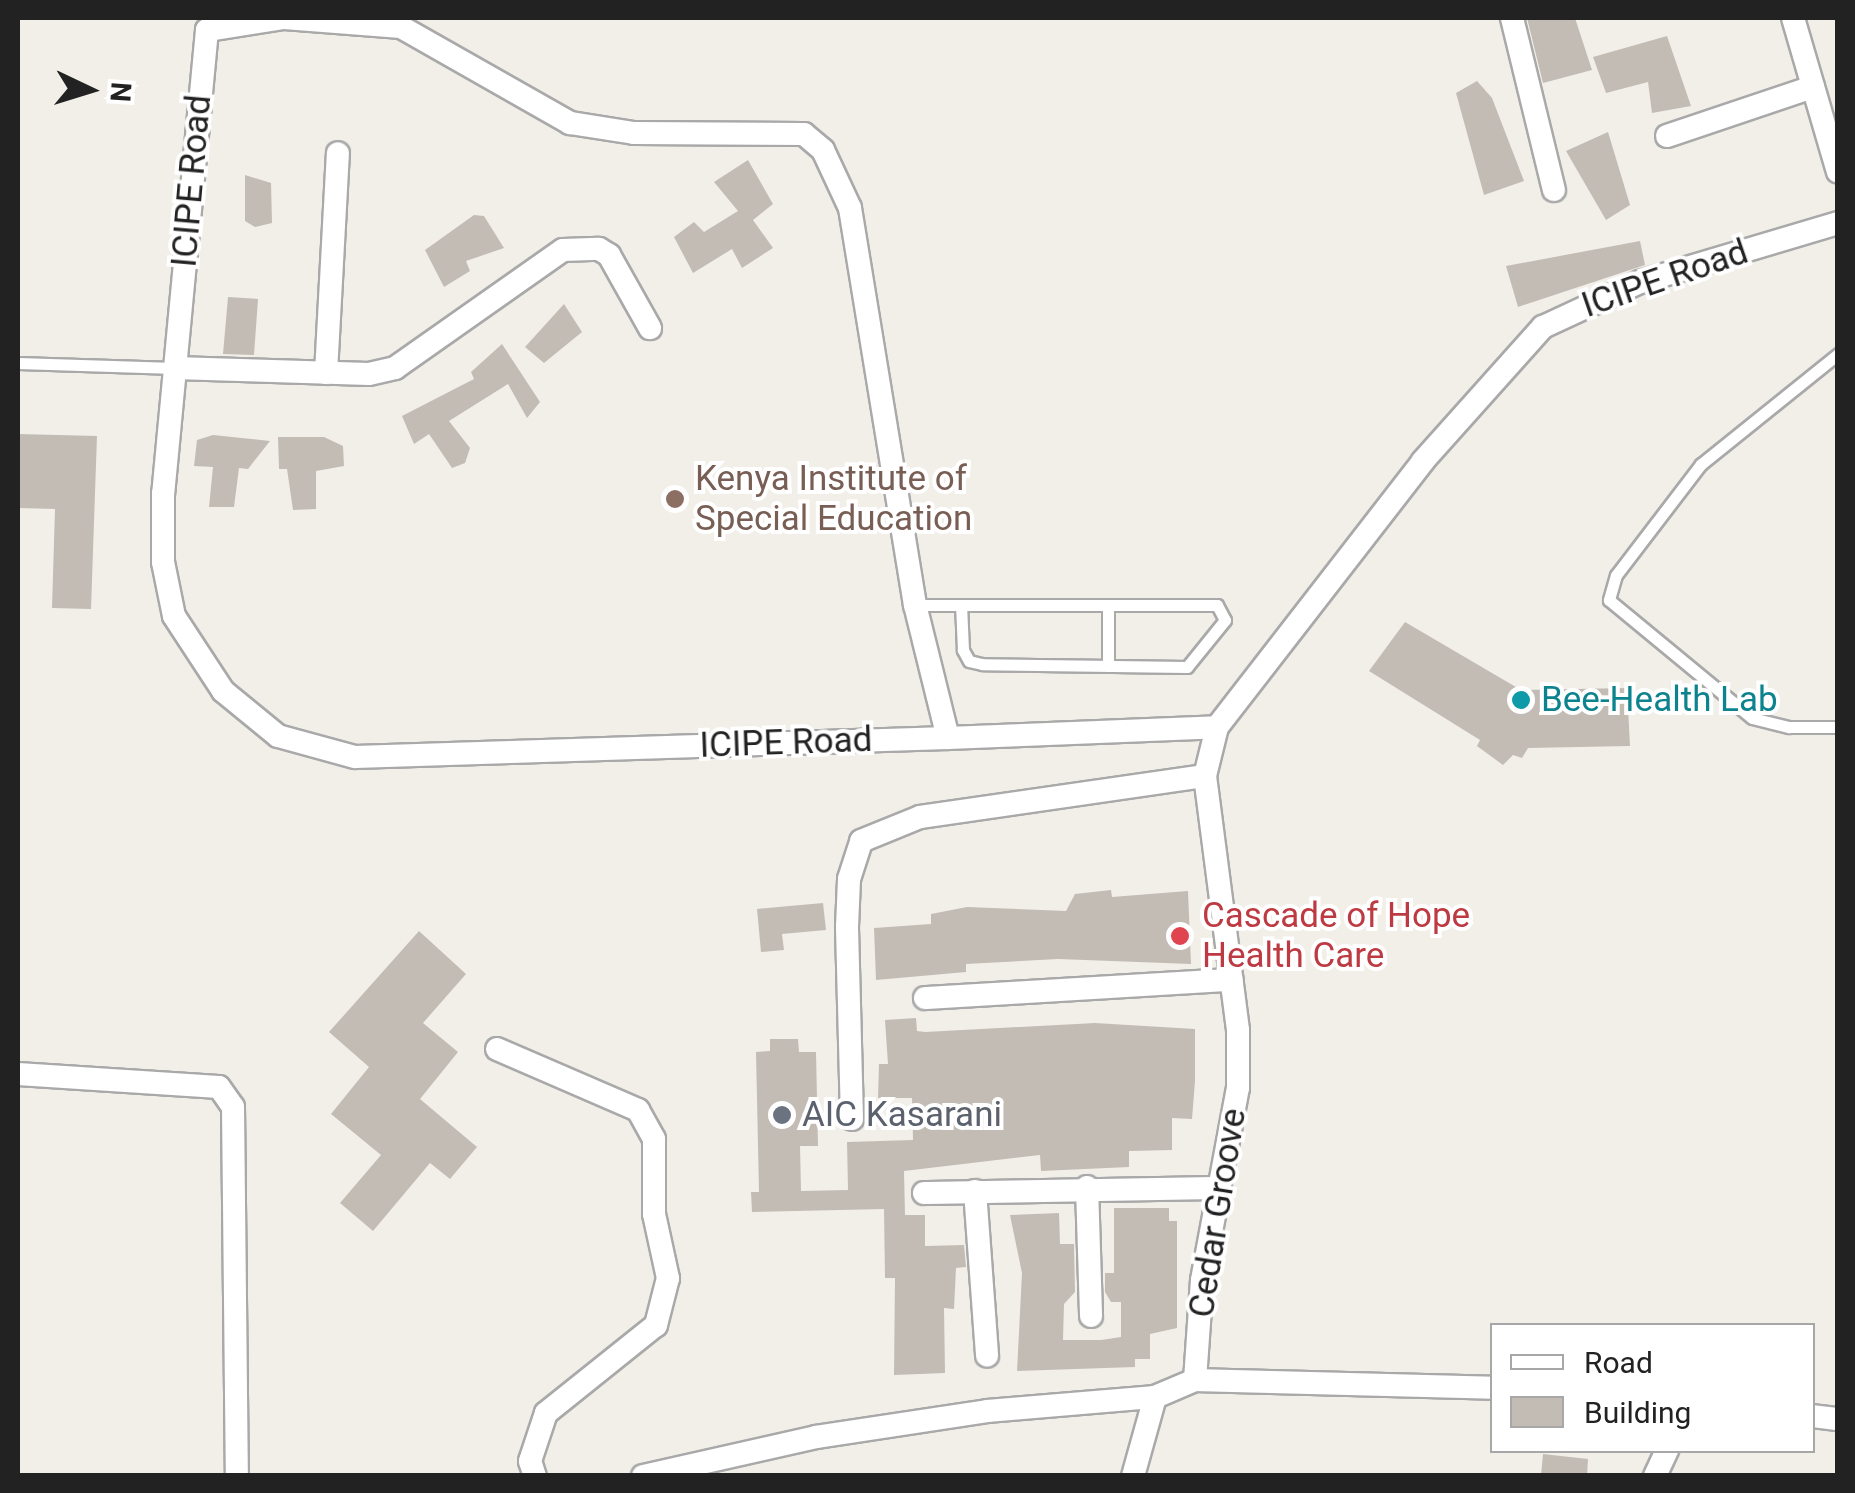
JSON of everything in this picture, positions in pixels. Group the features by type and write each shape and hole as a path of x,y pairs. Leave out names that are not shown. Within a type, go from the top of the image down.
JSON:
{"street":[{"path":"207,24 284,18 402,22 570,123 634,133 804,134 822,150 850,208 915,605 948,738"},
{"path":"1512,18 1554,190"},
{"path":"1793,18 1838,172"},
{"name":"ICIPE Road","path":"207,24 163,545 174,616 222,691 278,736 356,757 1217,727 1424,460 1544,326 1640,282 1838,223"},
{"path":"1667,136 1813,87"},
{"path":"326,373 338,153"},
{"path":"175,368 326,373 395,368 563,250 599,249 609,256 650,328"},
{"name":"Cedar Groove","path":"1195,1380 1202,1280 1238,1088 1231,980 1205,776 1217,727"},
{"path":"852,1119 848,911 861,841 920,817 1205,776"},
{"path":"925,998 1231,980"},
{"path":"497,1050 638,1110 654,1139 654,1214 668,1278 656,1325 546,1413 530,1460 535,1476"},
{"path":"18,1074 220,1087 227,1094 234,1107 237,1476"},
{"path":"1088,1187 1092,1316"},
{"path":"924,1193 1088,1187 1219,1188"},
{"path":"975,1191 987,1356"},
{"path":"643,1476 816,1437 987,1411 1156,1397 1195,1380 1490,1388"},
{"path":"1133,1476 1156,1397"}],"lane":[{"path":"1838,354 1701,464 1609,588 1618,612 1752,718 1789,727 1838,727"},
{"path":"18,362 175,368"},
{"path":"915,605 961,605 1216,605 1225,620 1192,666 968,661 961,605"},
{"path":"1108,605 1108,666"}],"building":[{"path":"1527,18 1575,18 1592,70 1543,83"},
{"path":"1667,36 1691,106 1652,113 1648,82 1606,93 1593,57"},
{"path":"1477,81 1492,98 1524,181 1484,195 1456,93"},
{"path":"1608,132 1630,205 1606,220 1566,151"},
{"path":"748,160 773,204 753,220 773,248 742,268 732,249 693,273 674,237 694,222 704,232 738,211 714,182"},
{"path":"245,175 271,183 272,223 255,227 245,221"},
{"path":"474,215 484,216 504,248 466,261 470,271 444,287 425,250"},
{"path":"1640,241 1645,265 1518,307 1506,266"},
{"path":"228,297 258,299 254,355 223,354"},
{"path":"564,304 582,332 544,363 525,347"},
{"path":"502,344 540,402 527,418 508,384 449,421 470,448 465,463 452,468 429,434 414,444 402,416 474,379 471,372"},
{"path":"18,434 97,436 91,609 52,608 55,509 18,508"},
{"path":"213,435 270,441 248,469 239,468 234,507 209,507 213,467 194,466 197,440"},
{"path":"278,437 324,437 343,446 344,466 316,471 316,509 293,510 287,469 279,469"},
{"name":"Bee-Health Lab","path":"1405,622 1521,690 1627,688 1630,746 1528,748 1522,758 1513,755 1503,765 1477,746 1480,740 1369,671"},
{"path":"1111,890 1112,897 1188,891 1191,964 1058,959 966,964 966,972 876,980 874,928 931,924 931,914 967,907 1066,911 1075,894"},
{"path":"823,903 826,930 782,934 784,950 761,952 757,909"},
{"path":"419,931 466,974 423,1023 458,1052 420,1099 477,1147 450,1179 430,1163 373,1231 340,1203 381,1155 331,1114 369,1067 329,1032"},
{"path":"916,1018 917,1031 925,1032 1095,1023 1195,1029 1195,1081 1192,1119 1172,1118 1172,1150 1129,1151 1129,1167 1041,1171 1040,1155 904,1171 905,1215 925,1215 925,1246 964,1245 966,1267 956,1268 954,1309 944,1308 945,1373 894,1375 895,1278 885,1278 884,1209 752,1212 751,1192 759,1192 756,1052 770,1051 770,1039 798,1039 799,1052 816,1052 818,1146 800,1146 801,1191 848,1190 847,1142 913,1140 912,1098 878,1098 879,1064 888,1064 885,1020"},
{"path":"1114,1208 1169,1208 1169,1221 1177,1221 1177,1328 1150,1334 1150,1359 1135,1359 1135,1367 1017,1371 1022,1273 1010,1215 1059,1213 1060,1244 1074,1244 1075,1292 1064,1304 1063,1340 1101,1340 1121,1337 1121,1302 1111,1302 1105,1292 1105,1273 1114,1273"},
{"path":"1543,1454 1588,1459 1587,1476 1541,1476"}],"place":[{"name":"Kenya Institute of Special Education","path":"675,499"},
{"name":"Bee-Health Lab","path":"1521,700"},
{"name":"Cascade of Hope Health Care","path":"1180,936"},
{"name":"AIC Kasarani","path":"782,1115"}]}
